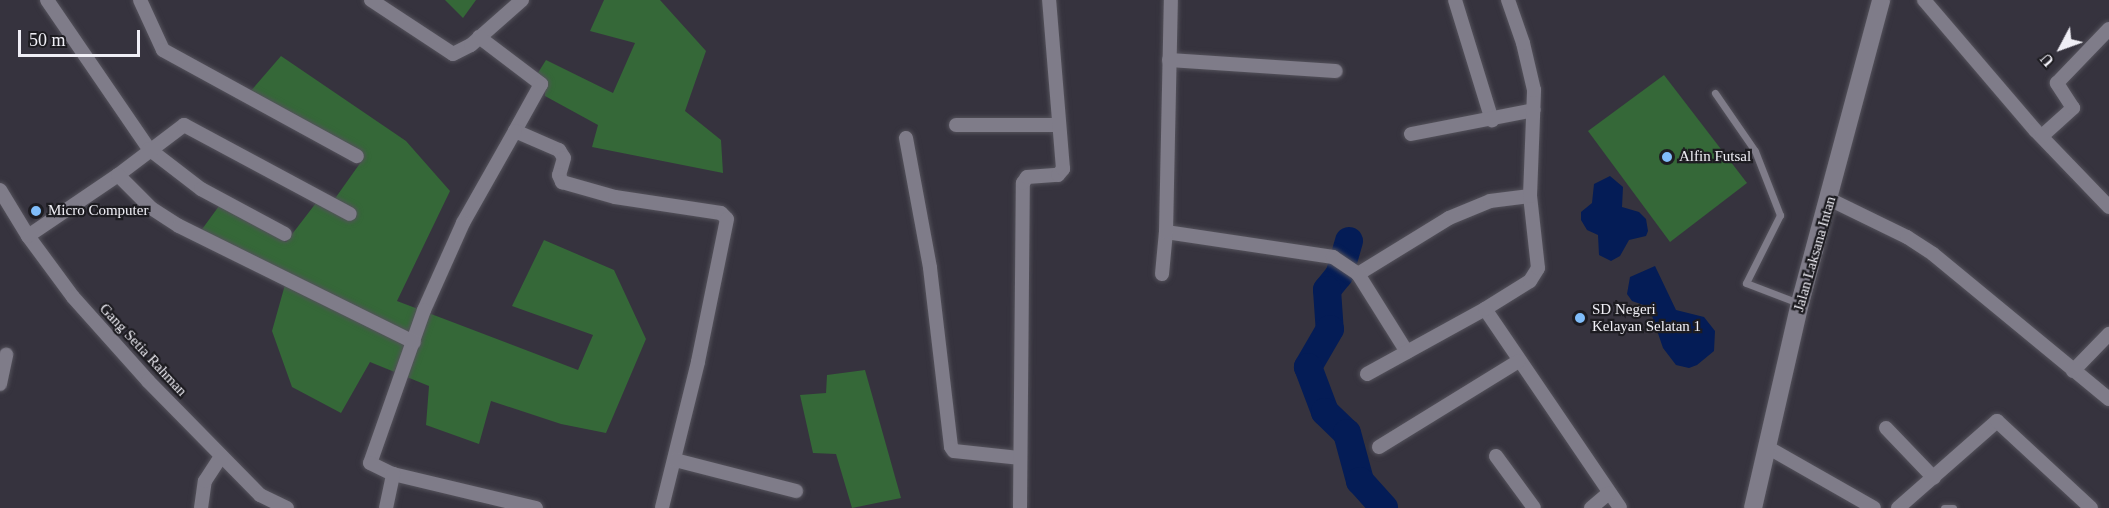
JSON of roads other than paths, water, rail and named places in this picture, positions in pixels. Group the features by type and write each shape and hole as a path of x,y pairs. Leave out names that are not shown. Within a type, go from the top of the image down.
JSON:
{"street":[{"path":"47,0 149,150 201,189 285,234"},
{"path":"140,0 163,50 357,156"},
{"path":"371,0 453,54 478,37 522,0"},
{"path":"1020,508 1023,183 1027,177 1054,176 1061,172 1049,0"},
{"path":"1162,273 1166,232 1171,0"},
{"path":"1455,0 1492,120"},
{"path":"1367,374 1485,309 1530,281 1538,268 1530,196 1534,110 1531,71 1508,0"},
{"name":"Jalan Laksana Intan","path":"1752,508 1800,303 1831,200 1881,0"},
{"path":"1924,0 2042,136 2109,207"},
{"path":"2042,136 2073,108 2057,83 2109,29"},
{"path":"478,37 541,84 463,223 414,342 370,461 374,468 393,474 536,508"},
{"path":"1169,60 1336,71"},
{"path":"1411,134 1534,110"},
{"path":"956,125 1057,125"},
{"path":"28,236 118,175 175,129 187,126 220,148 350,214"},
{"path":"515,130 559,150 564,158 559,179 566,184 615,197 721,213 727,219 675,460 662,508"},
{"path":"906,138 930,268 951,447 954,451 1019,458"},
{"path":"118,175 151,208 180,226 414,342"},
{"name":"Gang Setia Rahman","path":"0,190 28,236 73,297 260,495 287,508"},
{"path":"1355,273 1449,218 1490,201 1530,196"},
{"path":"1831,200 1907,237 1934,254 2109,399"},
{"path":"1166,232 1337,259 1355,273 1407,352"},
{"path":"1485,309 1620,508"},
{"path":"2073,371 2109,334"},
{"path":"0,384 6,355"},
{"path":"1379,447 1519,361"},
{"path":"1898,508 1997,421 2091,508"},
{"path":"1886,428 1934,478"},
{"path":"1767,447 1874,508"},
{"path":"201,508 205,481 221,456"},
{"path":"1496,456 1534,508"},
{"path":"675,460 796,491"},
{"path":"386,508 393,474"},
{"path":"1592,508 1609,493"}],"lane":[{"path":"1714,93 1755,152 1780,216 1746,283 1800,303"},
{"path":"1944,508 1953,508"}],"water":[{"path":"1610,176 1623,187 1622,207 1639,212 1646,219 1648,231 1646,236 1629,240 1620,256 1611,261 1599,255 1598,235 1587,230 1581,220 1581,212 1592,203 1594,184"},
{"path":"1655,266 1676,310 1704,317 1715,331 1714,351 1697,365 1689,368 1676,365 1663,348 1649,307 1632,301 1627,294 1630,277"}],"waterway":[{"path":"1349,241 1339,275 1327,290 1330,329 1308,367 1325,412 1347,433 1360,481 1384,508"}],"place":[{"name":"Alfin Futsal","path":"1667,157"},
{"name":"Micro Computer","path":"36,211"},
{"name":"SD Negeri Kelayan Selatan 1","path":"1580,318"}]}
